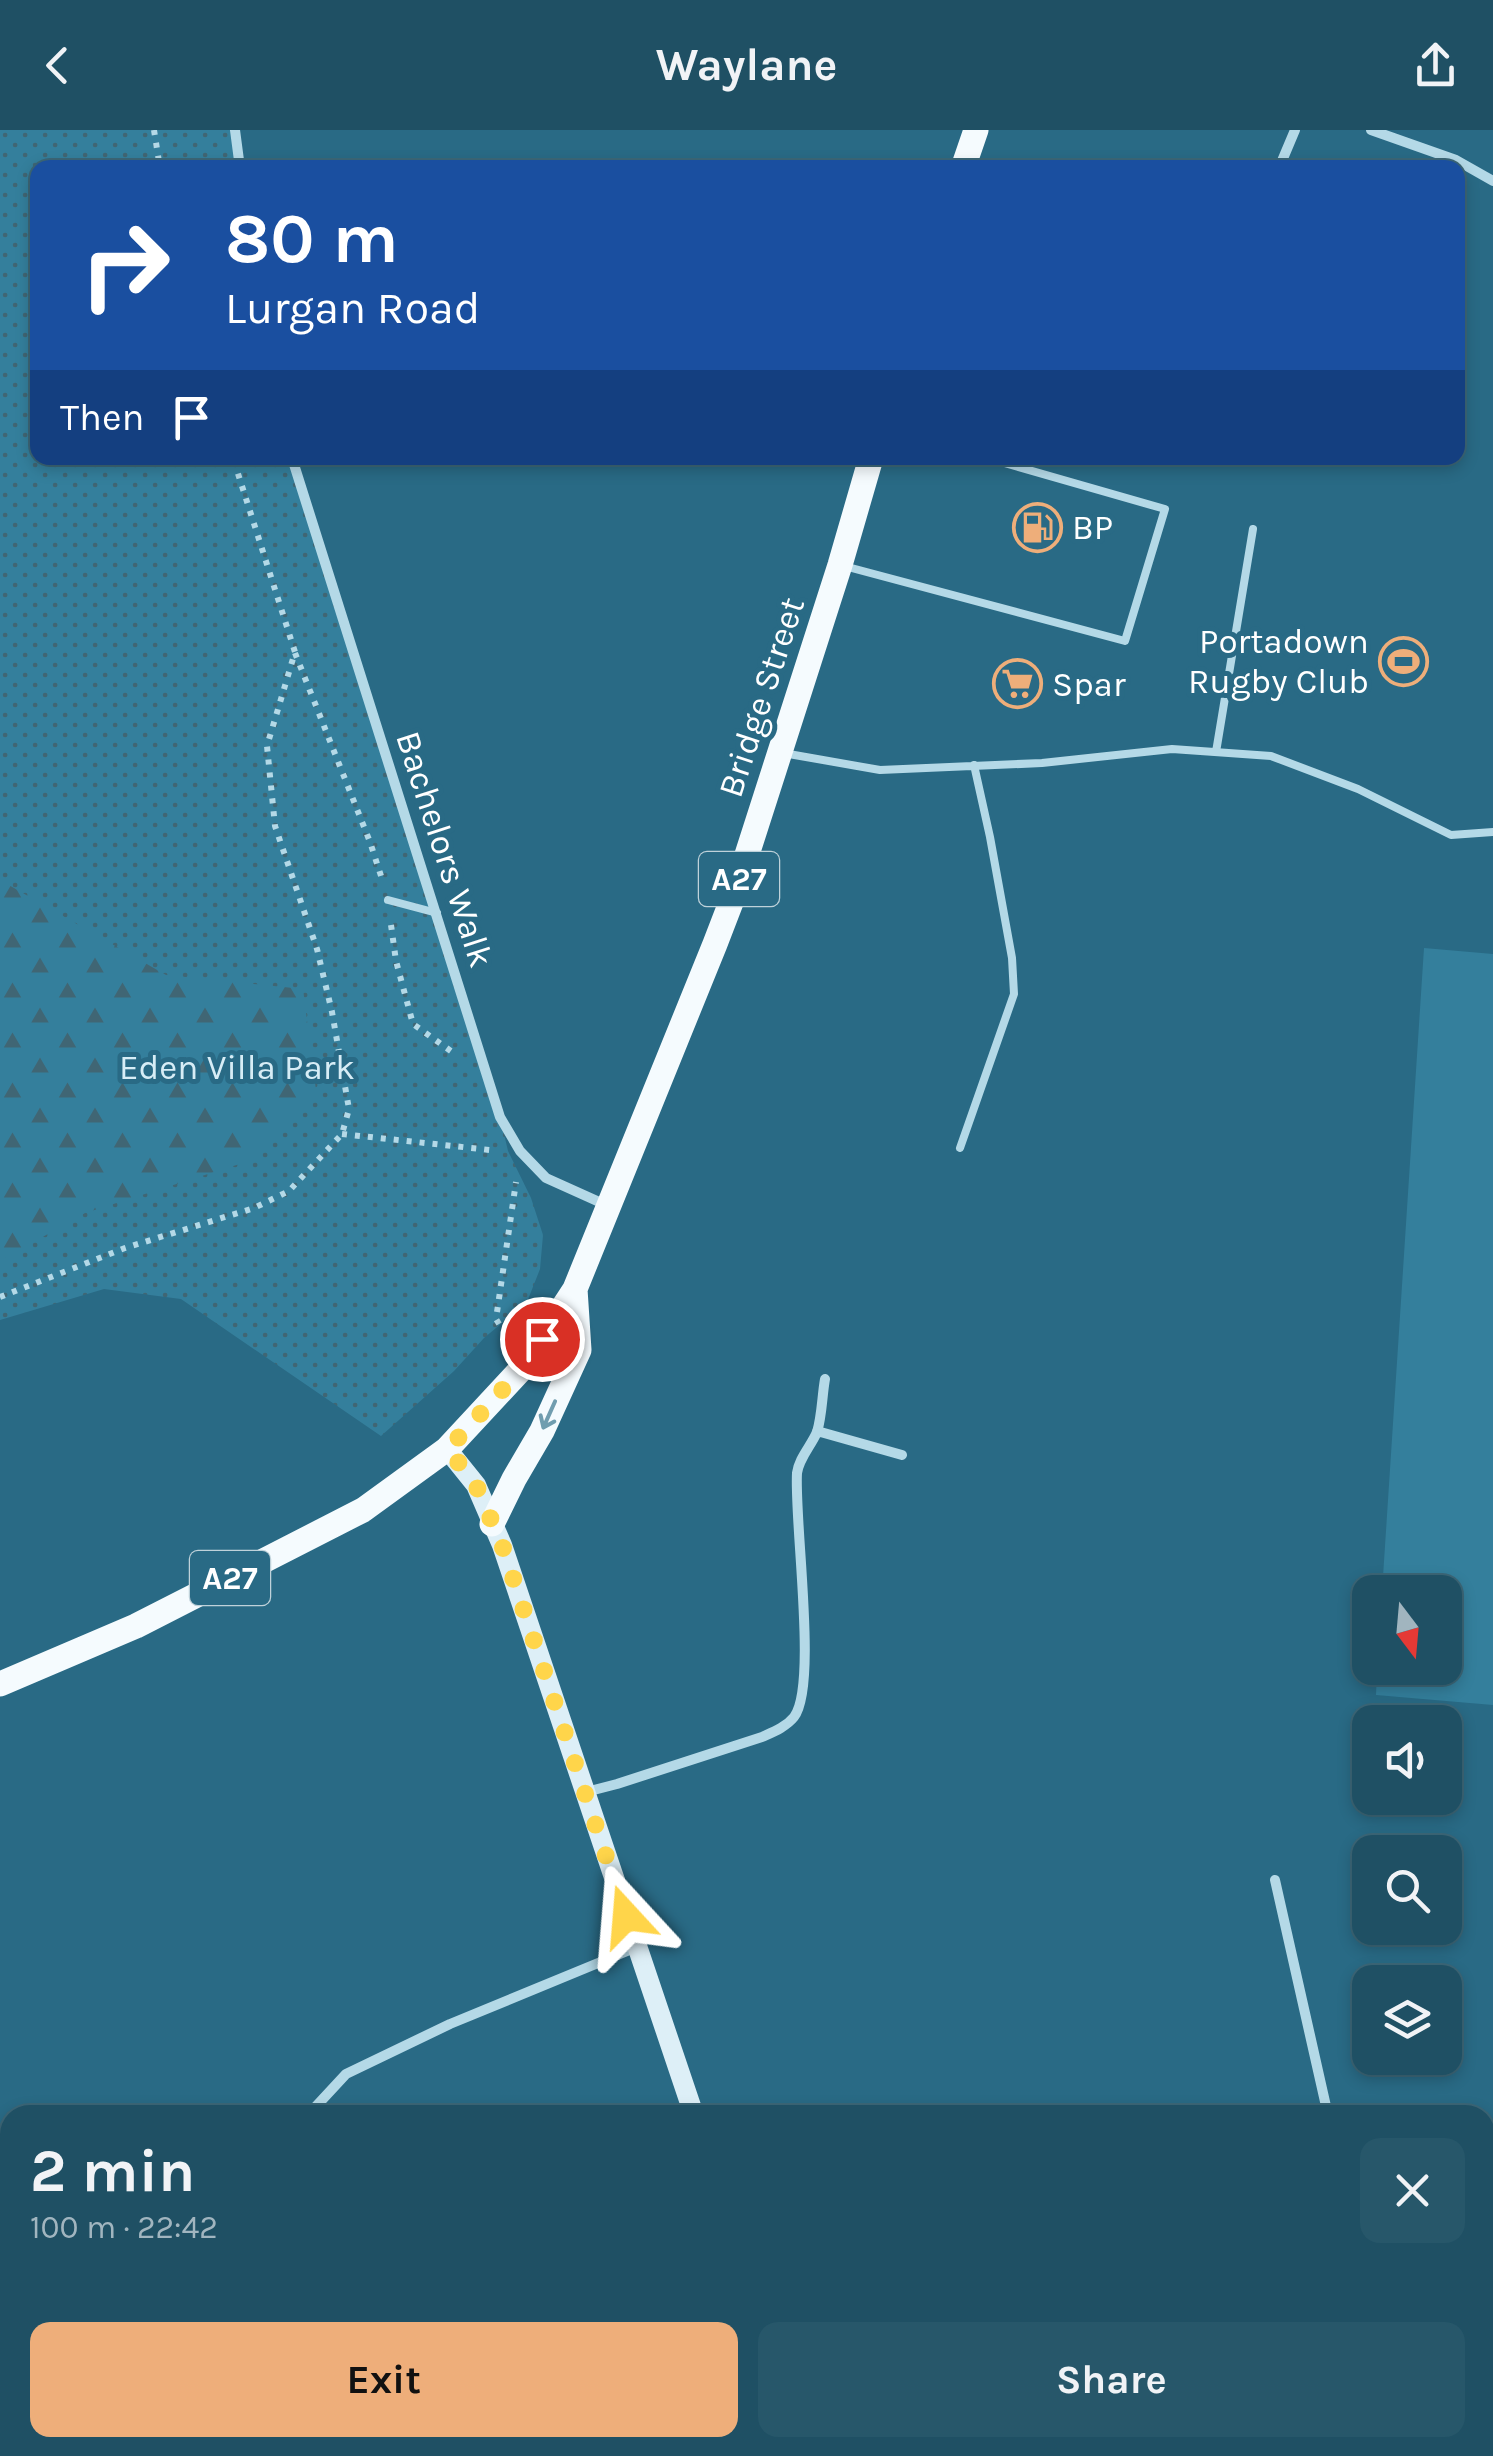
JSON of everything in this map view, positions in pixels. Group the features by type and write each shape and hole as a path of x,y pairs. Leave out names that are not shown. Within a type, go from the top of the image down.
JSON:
{"main road":[{"path":"966,160 976,130"},
{"name":"Bridge Street","path":"575,1289 735,892 869,465"},
{"path":"492,1524 542,1431 578,1350 575,1289"},
{"name":"A27","path":"0,1684 136,1626 363,1510 448,1449 526,1364 575,1289"},
{"path":"448,1449 476,1485 502,1545 691,2105"}],"street":[{"path":"235,130 239,160"},
{"path":"1282,160 1295,130"},
{"path":"1371,130 1456,160"},
{"path":"1465,165 1493,180"},
{"name":"Bachelors Walk","path":"294,465 500,1117 520,1150 546,1178 610,1207"},
{"path":"584,1792 762,1737 795,1716 802,1698 805,1668 796,1510 798,1467 817,1431 825,1379"},
{"path":"817,1431 902,1455"},
{"path":"1275,1880 1326,2105"},
{"path":"317,2105 346,2074 450,2024 637,1948"}],"lane":[{"path":"840,565 1125,641 1166,509 1012,465"},
{"path":"1216,752 1253,529"},
{"path":"779,752 880,770 1042,763 1172,750 1271,756 1358,789 1451,834 1493,832"},
{"path":"960,1148 1014,994 1012,958 974,766"},
{"path":"388,900 437,913"}],"path":[{"path":"154,130 159,160"},
{"path":"235,465 294,652 370,842 388,900 396,961 413,1024 490,1078"},
{"path":"0,1296 126,1248 254,1208 289,1191 342,1134 349,1109 332,1012 317,949 276,826 267,746 294,652"},
{"path":"342,1134 492,1150"},
{"path":"520,1150 496,1320 526,1364"}],"green space":[{"name":"Eden Villa Park","path":"0,130 235,130 239,160 30,160 30,465 294,465 508,1151 531,1198 543,1235 540,1269 527,1302 381,1436 181,1299 104,1289 0,1320"},
{"path":"0,880 166,975 303,989 317,1098 249,1161 85,1213 0,1261"},
{"path":"1424,948 1493,954 1493,1705 1376,1695 1376,1685 1462,1685 1462,1575 1383,1575"}],"place":[{"name":"BP","path":"1037,527"},
{"name":"Portadown Rugby Club","path":"1404,661"},
{"name":"Spar","path":"1017,684"}],"route":[{"path":"542,1339 526,1364 448,1449 476,1485 502,1545 626,1916"}]}
